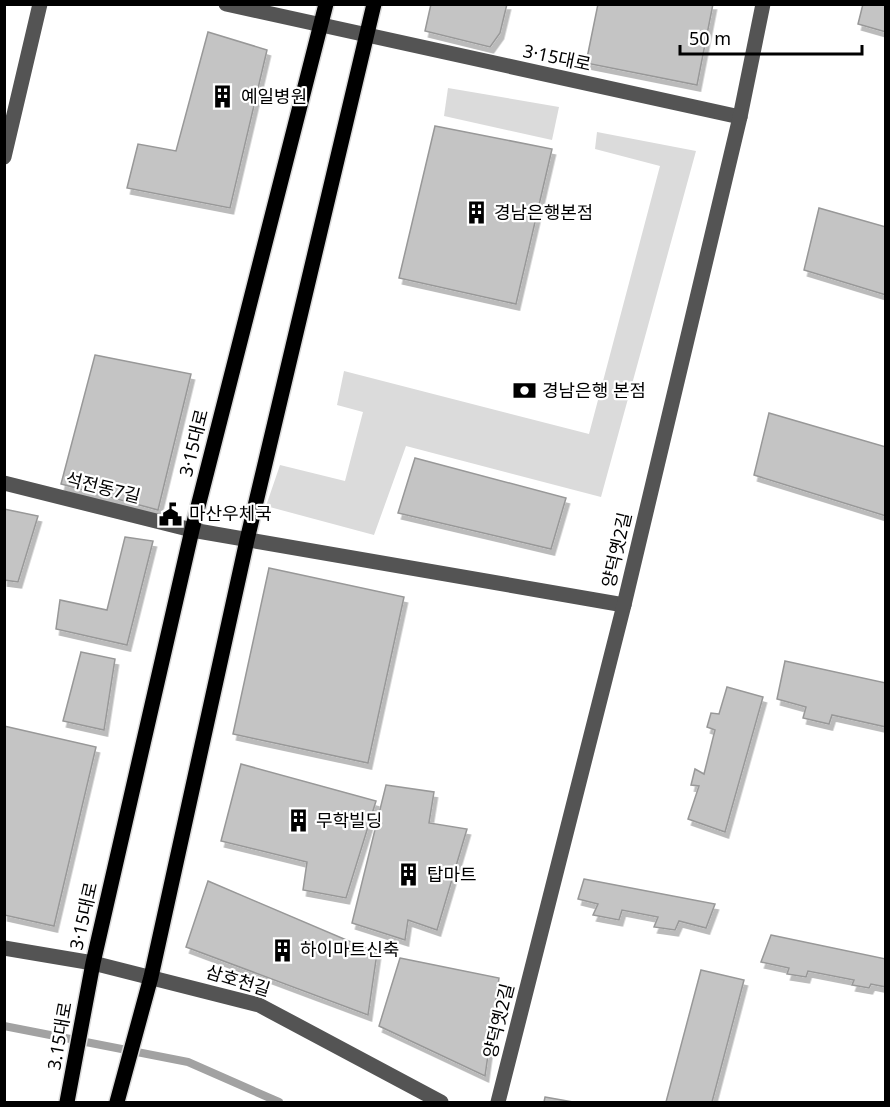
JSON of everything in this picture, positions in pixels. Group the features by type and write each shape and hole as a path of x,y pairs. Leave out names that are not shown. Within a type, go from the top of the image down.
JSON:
{"main road":[{"name":"3·15대로","path":"92,970 192,530 326,4"},
{"path":"117,1102 149,984 247,540 374,4"},
{"name":"3.15대로","path":"67,1102 92,970"}],"street":[{"path":"4,157 40,4"},
{"path":"226,4 321,25"},
{"name":"양덕옛2길","path":"498,1102 624,605 740,117 763,4"},
{"name":"3·15대로","path":"321,25 740,117"},
{"name":"석전동7길","path":"4,483 192,530 624,605"},
{"name":"삼호천길","path":"4,948 149,984 259,1005 441,1102"}],"shaded area":[{"path":"448,88 559,107 552,140 444,116"},
{"path":"597,132 696,151 601,497 406,446 374,535 266,506 280,465 345,481 363,412 337,405 344,371 589,434 660,166 595,149"}],"building":[{"path":"431,4 507,4 500,33 490,47 425,31"},
{"path":"598,4 713,4 697,85 586,63"},
{"path":"863,4 886,4 886,32 858,24"},
{"name":"예일병원","path":"208,32 267,50 230,208 127,188 138,144 176,151"},
{"name":"경남은행본점","path":"435,126 552,149 516,304 399,278"},
{"path":"819,208 886,227 886,295 804,270"},
{"name":"마산우체국","path":"95,355 191,374 158,510 61,484"},
{"path":"769,413 886,447 886,516 754,475"},
{"path":"415,458 566,498 551,549 398,513"},
{"path":"4,509 38,516 18,582 4,580"},
{"path":"125,537 153,541 127,645 56,629 60,600 107,610"},
{"path":"269,568 404,597 368,763 233,734"},
{"path":"81,652 115,659 104,730 63,721"},
{"path":"785,661 886,683 886,727 832,715 829,724 803,718 806,707 777,699"},
{"path":"727,687 763,697 725,832 688,819 699,786 691,785 695,769 704,774 715,730 707,727 711,713 719,714"},
{"path":"4,726 96,747 54,926 4,915"},
{"name":"무학빌딩","path":"241,764 376,801 346,898 303,890 307,862 221,841"},
{"name":"탑마트","path":"386,785 434,792 429,823 467,829 437,930 408,920 405,940 352,923"},
{"path":"584,879 715,904 706,928 679,921 675,930 654,927 658,917 622,910 619,920 593,915 598,904 578,899"},
{"name":"하이마트신축","path":"208,881 377,953 368,1015 186,947"},
{"path":"771,935 886,959 886,987 871,984 869,988 852,985 854,980 808,971 806,977 787,974 789,968 761,962"},
{"path":"400,958 499,978 485,1076 379,1026"},
{"path":"701,970 744,980 712,1102 666,1102"},
{"path":"545,1097 573,1102 544,1102"}],"waterway":[{"path":"4,1026 188,1062 279,1102"}],"place":[{"name":"예일병원","path":"223,97"},
{"name":"경남은행본점","path":"476,213"},
{"name":"경남은행 본점","path":"524,391"},
{"name":"마산우체국","path":"171,514"},
{"name":"무학빌딩","path":"298,821"},
{"name":"탑마트","path":"409,875"},
{"name":"하이마트신축","path":"282,950"}]}
